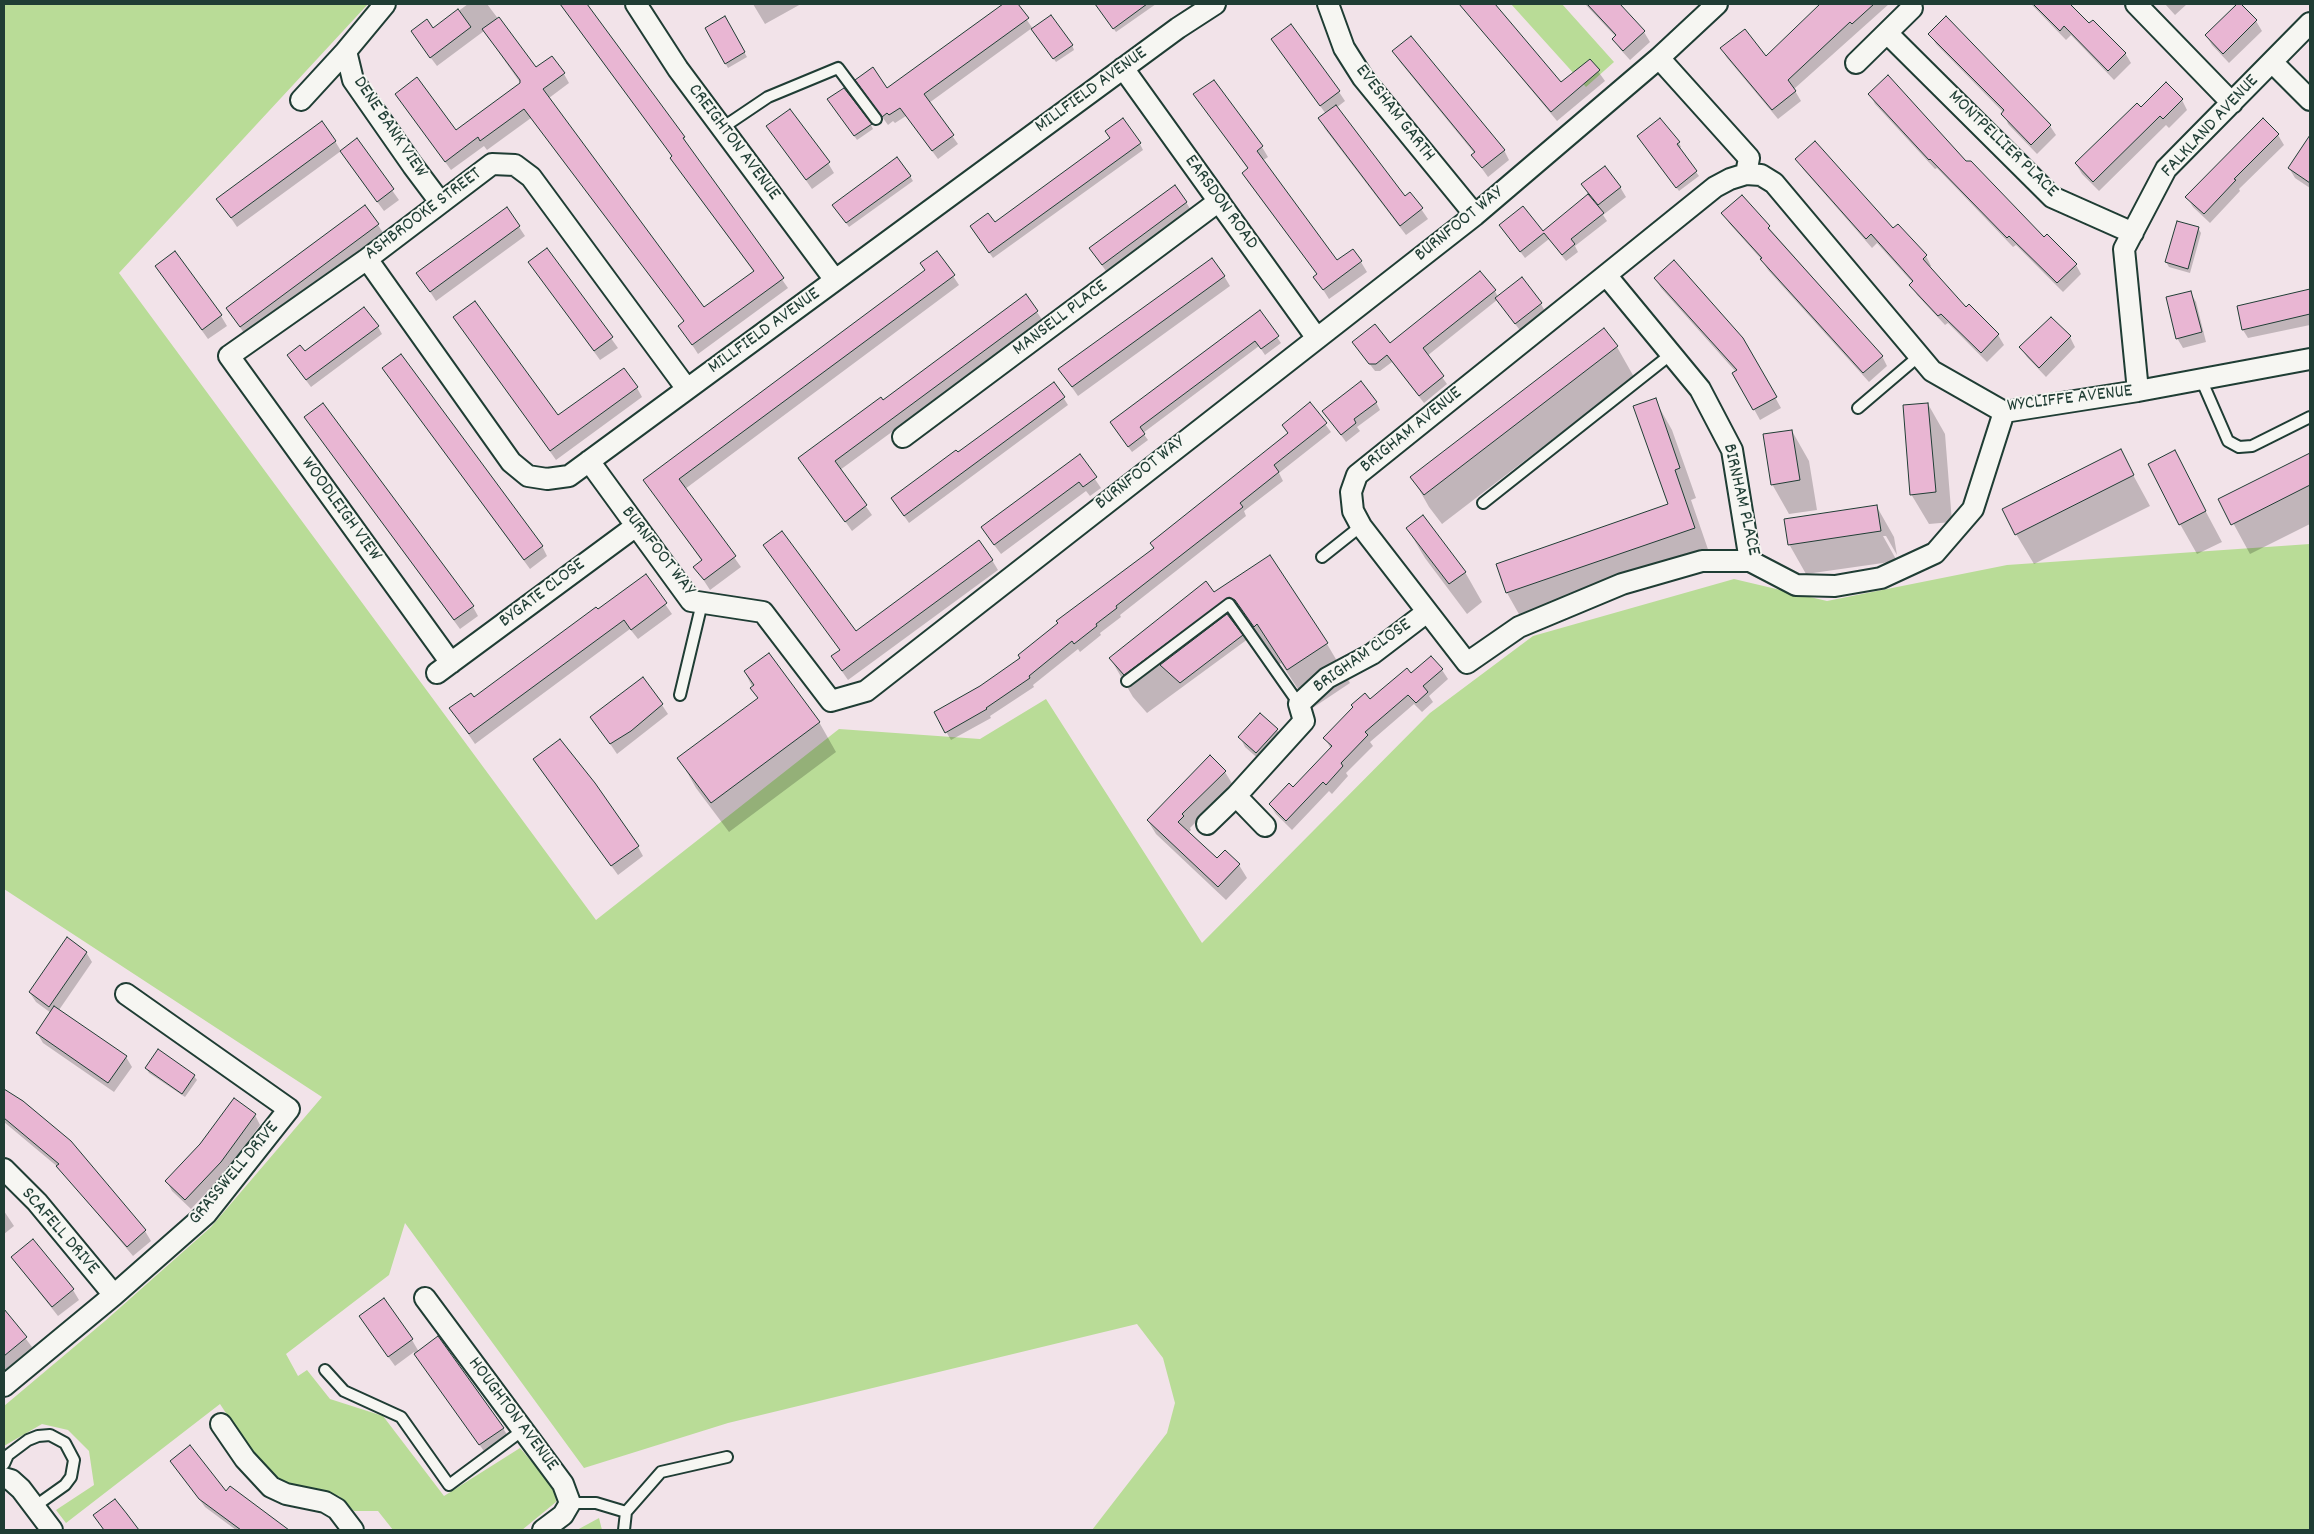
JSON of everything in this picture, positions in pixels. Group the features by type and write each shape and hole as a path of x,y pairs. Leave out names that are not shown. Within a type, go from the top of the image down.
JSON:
{"street":[{"path":"302,100 385,4"},
{"name":"MILLFIELD AVENUE","path":"367,259 511,462 528,476 547,480 569,476 1212,4"},
{"name":"EVESHAM GARTH","path":"1328,4 1344,48 1363,78 1475,215"},
{"name":"BURNFOOT WAY","path":"589,462 691,601 763,612 831,701 866,691 1316,337 1475,215 1659,58 1718,4"},
{"path":"2136,4 2232,102"},
{"name":"CREIGHTON AVENUE","path":"640,5 678,68 835,280"},
{"path":"1856,63 1912,8"},
{"name":"FALKLAND AVENUE","path":"2138,391 2124,249 2166,170 2310,23"},
{"name":"MONTPELLIER PLACE","path":"1887,33 2052,197 2133,233"},
{"name":"DENE BANK VIEW","path":"346,51 353,80 440,202"},
{"path":"1659,58 1749,158 1746,174"},
{"path":"2272,62 2310,100"},
{"name":"EARSDON ROAD","path":"1123,68 1316,337"},
{"name":"ASHBROOKE STREET","path":"229,356 367,259 492,164 515,165 531,177 687,389"},
{"name":"WYCLIFFE AVENUE","path":"1746,174 1761,175 1774,183 1932,370 2004,412 2138,391 2310,359"},
{"name":"BRIGHAM AVENUE","path":"1746,174 1730,179 1715,187 1357,475 1351,492 1353,511 1361,526 1467,663 1519,627 1622,584 1702,561 1750,561"},
{"name":"MANSELL PLACE","path":"903,437 1219,201"},
{"name":"BIRNHAM PLACE","path":"1606,275 1670,355 1700,389 1732,450 1750,561 1796,585 1835,586 1881,578 1935,553 1973,509 2004,412"},
{"name":"WOODLEIGH VIEW","path":"229,356 444,668"},
{"name":"BYGATE CLOSE","path":"444,668 636,526"},
{"name":"BRIGHAM CLOSE","path":"1206,824 1236,796 1304,721 1299,704 1327,678 1372,654 1426,612"},
{"path":"1236,796 1265,826"},
{"name":"GRASSWELL DRIVE","path":"4,1386 114,1295 206,1214 290,1109 126,994"},
{"name":"SCAFELL DRIVE","path":"4,1169 37,1202 114,1295"},
{"name":"HOUGHTON AVENUE","path":"425,1298 563,1484 570,1503"},
{"path":"221,1424 245,1459 271,1487 286,1494 325,1502 337,1509 353,1530"},
{"path":"4,1478 11,1480 21,1489 52,1530"},
{"path":"543,1530 563,1515 570,1503"}],"lane":[{"path":"722,128 768,97 838,68 876,119"},
{"path":"1483,503 1670,355"},
{"path":"1858,408 1919,356"},
{"path":"2200,379 2228,441 2239,447 2252,446 2310,417"},
{"path":"1322,557 1361,526"},
{"path":"680,695 702,603"},
{"path":"1127,681 1229,604 1299,704"},
{"path":"325,1370 344,1391 401,1417 449,1485 523,1430"},
{"path":"4,1464 8,1455 28,1440 38,1436 50,1435 65,1443 74,1460 71,1477 65,1485 34,1507"},
{"path":"624,1530 626,1512 661,1472 727,1457"},
{"path":"570,1503 596,1503 626,1512"}],"green space":[{"path":"4,4 368,4 119,273 596,920 839,729 980,739 1046,699 1202,943 1430,713 1533,636 1734,579 1827,601 2007,565 2310,544 2310,1530 1092,1530 1167,1433 1175,1403 1163,1358 1137,1324 728,1423 584,1468 405,1223 389,1275 286,1354 298,1376 307,1370 330,1399 383,1416 444,1496 520,1448 555,1489 556,1502 522,1530 393,1530 378,1511 354,1511 339,1496 292,1489 262,1468 220,1404 66,1523 56,1510 94,1485 89,1451 68,1430 42,1424 4,1446 4,1406 105,1321 211,1227 322,1097 4,889"},
{"path":"1511,4 1562,4 1614,62 1586,87"},
{"path":"599,1518 602,1530 577,1530"}],"building":[{"path":"560,4 587,4 685,137 683,138 784,278 692,345 678,326 684,321 524,109 480,141 478,137 445,162 395,94 417,77 456,130 520,83 520,80 482,29 499,17 536,67 552,56 565,73 543,89 704,307 754,271 670,158 672,156"},
{"path":"1003,4 1018,4 1029,18 924,94 954,135 932,151 900,108 882,117 855,80 873,67 887,88"},
{"path":"1095,4 1147,4 1113,29"},
{"path":"1459,4 1495,4 1561,82 1590,59 1600,70 1551,112"},
{"path":"1587,4 1620,4 1645,31 1623,51 1612,39 1616,35"},
{"path":"1820,4 1874,4 1852,24 1850,22 1788,80 1796,91 1772,110 1720,48 1745,29 1766,56"},
{"path":"2033,4 2070,4 2089,23 2093,20 2126,53 2108,71 2064,26 2060,31"},
{"path":"2237,4 2241,4 2257,20 2223,54 2205,35"},
{"path":"458,9 471,27 430,58 411,31 427,19 433,28"},
{"path":"1051,15 1073,45 1053,59 1031,29"},
{"path":"725,16 745,52 725,64 705,28"},
{"path":"1946,16 2051,125 2031,145 2001,114 2004,110 1928,34"},
{"path":"1291,24 1340,91 1320,106 1271,39"},
{"path":"1411,36 1505,150 1482,168 1471,155 1475,152 1392,51"},
{"path":"1888,75 1966,161 1971,161 2044,237 2047,234 2077,264 2057,283 2009,236 2007,238 1929,160 1868,94"},
{"path":"1214,80 1263,146 1257,151 1337,260 1353,249 1362,261 1323,290 1313,277 1317,274 1242,173 1248,168 1193,94"},
{"path":"2166,82 2183,99 2163,119 2160,116 2093,182 2075,163 2137,103 2141,107"},
{"path":"844,88 872,124 854,136 827,99"},
{"path":"1336,105 1405,196 1410,192 1423,208 1400,226 1318,118"},
{"path":"790,109 830,162 806,180 766,126"},
{"path":"1123,118 1141,143 989,253 970,226 988,213 995,222 1110,138 1105,131"},
{"path":"1660,118 1680,142 1677,144 1697,171 1676,188 1637,136"},
{"path":"2263,118 2279,134 2234,179 2236,180 2204,214 2185,197"},
{"path":"322,121 336,141 231,218 216,199"},
{"path":"2310,135 2310,183 2288,168"},
{"path":"357,138 394,189 377,202 340,151"},
{"path":"1815,141 1893,228 1898,224 1927,255 1923,259 1966,307 1969,304 1999,334 1981,353 1941,314 1938,316 1909,285 1913,281 1871,234 1866,239 1795,159"},
{"path":"897,157 911,176 846,223 832,205"},
{"path":"1605,166 1621,187 1598,205 1581,184"},
{"path":"1175,185 1187,202 1102,265 1089,248"},
{"path":"1588,194 1604,213 1571,239 1575,244 1562,255 1544,233 1520,252 1499,225 1523,206 1543,231"},
{"path":"1742,195 1770,226 1768,228 1883,356 1863,373 1721,213"},
{"path":"365,205 379,224 240,327 226,308"},
{"path":"507,207 520,226 430,292 416,273"},
{"path":"2177,221 2199,227 2188,269 2165,262"},
{"path":"547,248 613,337 594,351 528,262"},
{"path":"175,251 222,315 202,330 155,266"},
{"path":"937,251 955,275 679,479 736,556 704,580 693,567 702,560 643,480 925,270 920,263"},
{"path":"1212,258 1225,276 1072,387 1058,369"},
{"path":"1674,260 1743,338 1777,397 1753,410 1732,373 1737,370 1654,278"},
{"path":"1480,271 1496,290 1423,348 1444,376 1419,396 1387,355 1376,364 1369,364 1352,342 1375,324 1390,343"},
{"path":"1522,277 1542,303 1515,324 1495,298"},
{"path":"2310,289 2310,314 2242,330 2237,306"},
{"path":"2191,291 2202,332 2176,339 2166,297"},
{"path":"1026,294 1038,311 835,461 867,505 845,522 798,458 881,397 883,400"},
{"path":"475,301 558,415 624,368 638,387 550,451 453,317"},
{"path":"364,307 379,326 306,380 287,355 300,345 305,351"},
{"path":"1260,310 1279,336 1261,349 1255,341 1140,427 1145,434 1128,447 1110,422"},
{"path":"2051,317 2071,336 2039,368 2019,347"},
{"path":"1604,328 1618,346 1424,495 1410,477"},
{"path":"401,354 543,546 524,560 382,368"},
{"path":"1361,381 1377,402 1354,419 1356,423 1341,435 1322,411"},
{"path":"1054,382 1065,397 904,516 891,498"},
{"path":"1656,398 1680,468 1675,470 1695,528 1506,593 1496,564 1668,504 1633,406"},
{"path":"1310,402 1327,423 1274,465 1279,472 1240,503 1243,507 1116,606 1117,608 1096,624 1097,626 1074,644 1072,641 1029,676 1030,678 987,709 945,733 934,712 980,686 1020,658 1018,655 1058,623 1056,621 1154,548 1150,543 1288,433 1282,425"},
{"path":"323,403 474,606 454,620 304,417"},
{"path":"1928,403 1936,492 1910,495 1903,405"},
{"path":"1792,430 1800,480 1771,485 1763,434"},
{"path":"2121,449 2134,475 2015,535 2002,509"},
{"path":"2175,450 2206,511 2179,525 2148,464"},
{"path":"2310,453 2310,485 2231,525 2218,499"},
{"path":"1080,454 1097,477 1083,487 1079,482 994,545 981,527"},
{"path":"1877,505 1881,531 1788,545 1784,519"},
{"path":"1423,515 1466,572 1449,584 1406,528"},
{"path":"782,531 856,631 979,540 993,560 842,671 831,656 840,650 763,545"},
{"path":"1270,555 1328,643 1287,670 1257,624 1254,627 1235,600 1229,597 1124,675 1109,658 1206,581 1214,592"},
{"path":"646,574 667,603 631,630 624,620 469,734 449,708 471,693 474,697 596,607 598,609"},
{"path":"1227,614 1243,635 1180,683 1160,665"},
{"path":"769,653 820,722 711,803 677,758 758,698 750,688 754,685 744,671"},
{"path":"1431,656 1443,669 1423,686 1428,692 1416,703 1408,695 1365,732 1368,735 1341,763 1343,766 1326,785 1323,782 1286,821 1269,804 1289,783 1293,787 1332,746 1323,738 1353,707 1351,705 1365,693 1370,699 1407,668 1411,673"},
{"path":"643,677 663,704 631,731 610,744 590,717"},
{"path":"1260,713 1278,729 1256,753 1238,737"},
{"path":"560,739 595,783 639,846 611,866 533,759"},
{"path":"1210,755 1226,771 1182,814 1184,816 1178,822 1217,858 1225,850 1240,864 1218,887 1147,820"},
{"path":"67,937 87,952 49,1007 29,992"},
{"path":"54,1006 127,1056 108,1083 36,1033"},
{"path":"158,1049 195,1075 182,1094 145,1068"},
{"path":"4,1089 23,1101 71,1141 146,1230 127,1247 56,1166 59,1164 4,1118"},
{"path":"234,1098 256,1114 221,1162 185,1200 165,1181 200,1144"},
{"path":"33,1239 74,1289 52,1307 11,1257"},
{"path":"384,1298 413,1339 388,1357 359,1316"},
{"path":"4,1309 27,1337 4,1356"},
{"path":"438,1336 504,1428 479,1445 414,1354"},
{"path":"190,1445 226,1491 230,1486 289,1530 241,1530 199,1499 170,1461"},
{"path":"115,1499 139,1530 104,1530 93,1515"}]}
